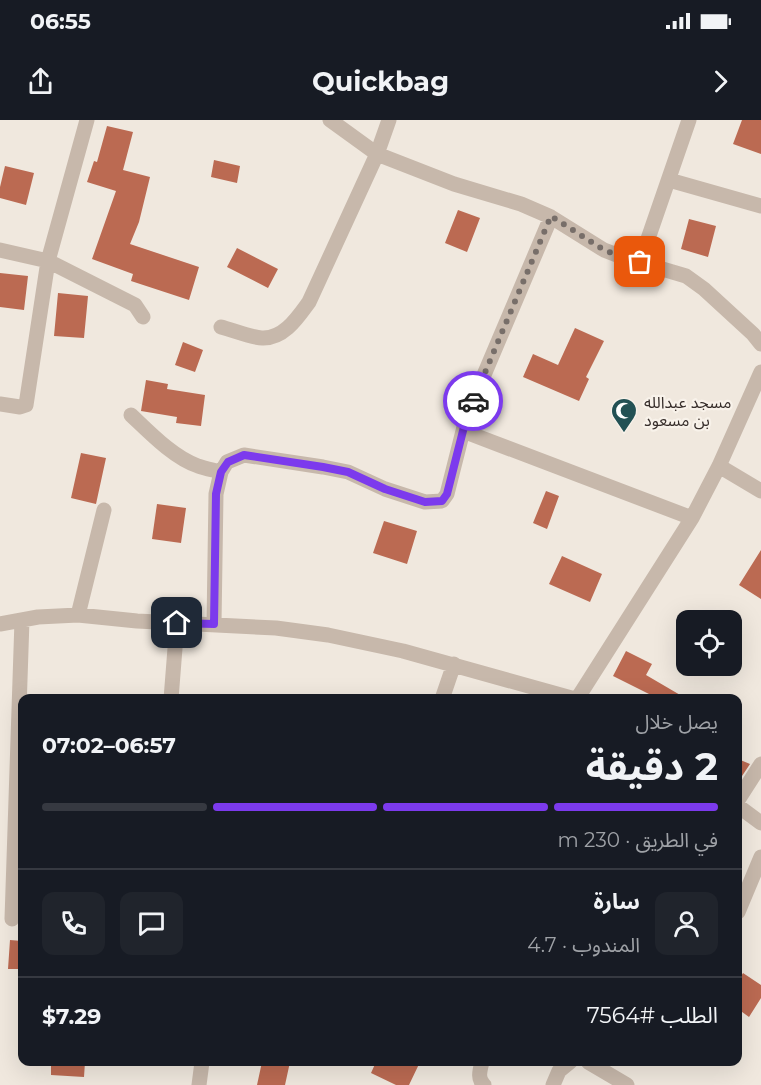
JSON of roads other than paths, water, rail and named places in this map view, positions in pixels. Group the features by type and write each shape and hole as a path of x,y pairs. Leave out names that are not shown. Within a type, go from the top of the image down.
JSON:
{"street":[{"path":"0,404 20,407 26,405 48,261 87,120"},
{"path":"330,120 376,154 454,184 521,204 551,216 604,250 686,276 753,333 761,344"},
{"path":"221,327 263,338 286,330 296,321 309,302 389,120"},
{"path":"640,262 689,120"},
{"path":"669,180 761,206"},
{"path":"214,624 216,494 221,472 228,462 244,455 323,467 348,472 385,489 425,502 442,501 447,494 471,406 551,216"},
{"path":"0,250 48,261 135,305 144,317"},
{"path":"579,694 693,518 761,372"},
{"path":"131,415 179,456 197,466 221,472"},
{"path":"463,431 693,518"},
{"path":"719,466 761,491"},
{"path":"78,615 104,510"},
{"path":"0,624 38,617 78,615 137,621 276,628 328,635 403,651 559,694"},
{"path":"20,694 22,620"},
{"path":"171,694 177,623"},
{"path":"444,694 454,664"},
{"path":"12,919 18,740"},
{"path":"742,794 761,764"},
{"path":"742,809 761,823"},
{"path":"742,902 761,857"},
{"path":"199,1085 201,1066"},
{"path":"482,1066 480,1079 484,1085"},
{"path":"553,1085 560,1071 566,1066"},
{"path":"595,1066 627,1085"}],"place":[{"name":"مسجد عبدالله بن مسعود","path":"624,434"}]}
